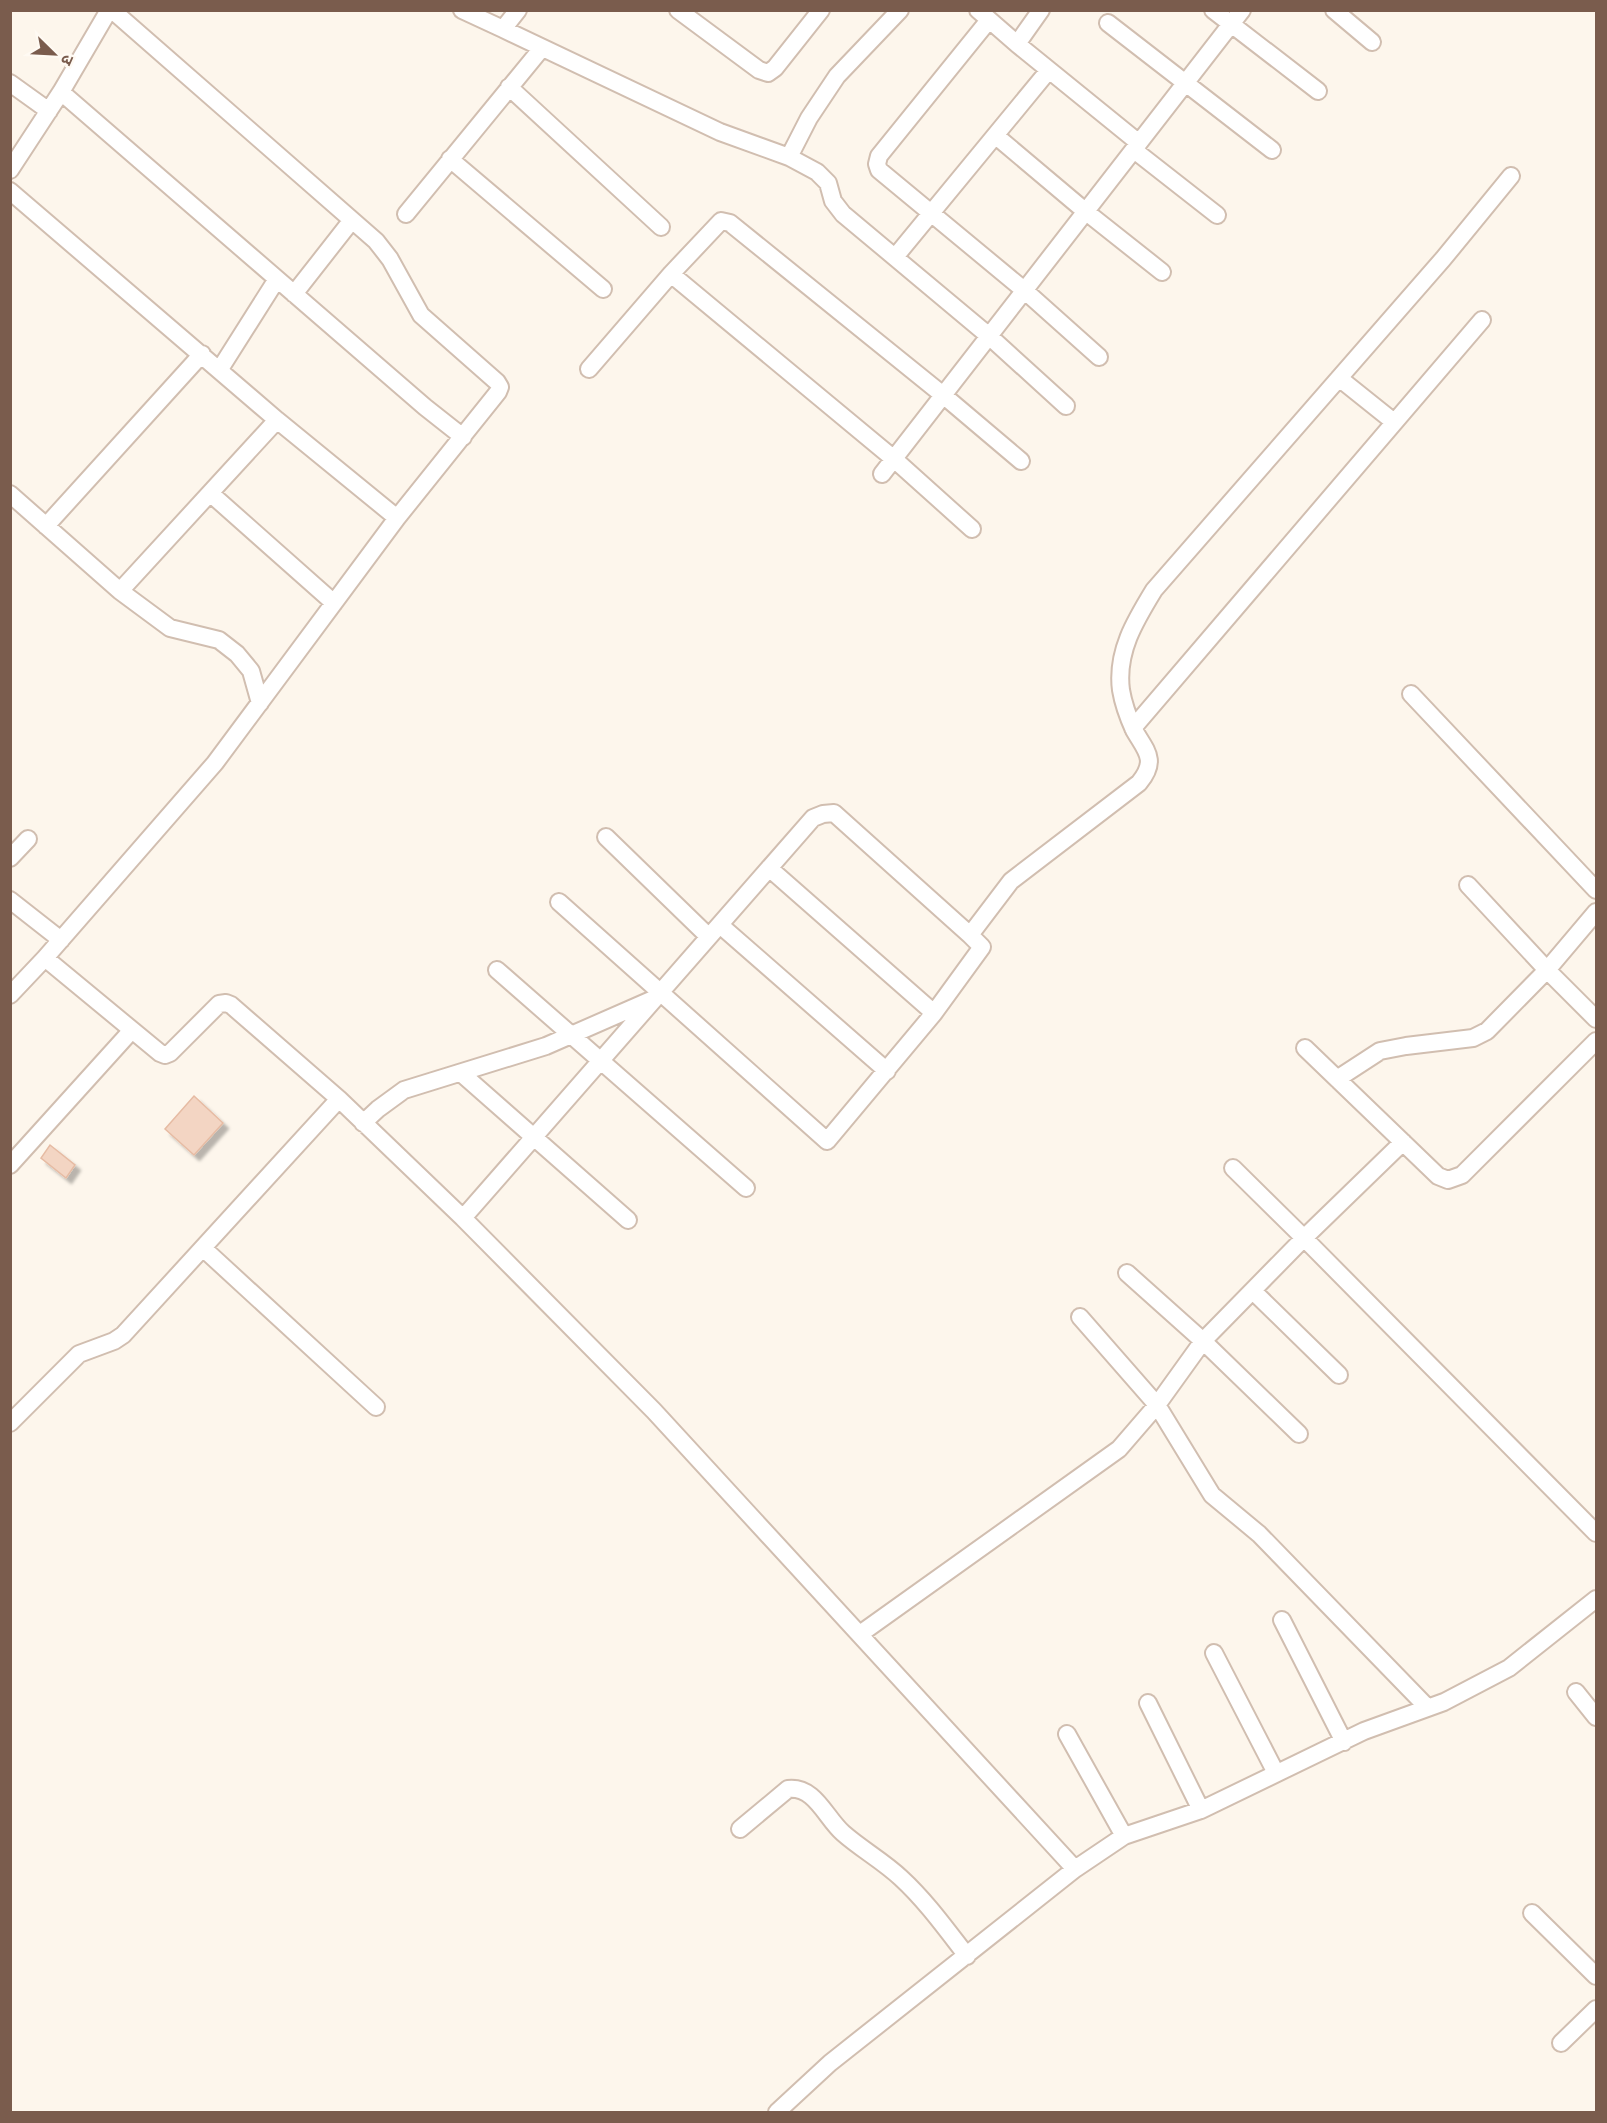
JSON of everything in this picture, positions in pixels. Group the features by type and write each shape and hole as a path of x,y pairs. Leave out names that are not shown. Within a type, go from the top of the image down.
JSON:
{"street":[{"path":"10,170 111,10 376,241 390,259 421,315 500,387 463,437 397,518 215,763 10,995"},
{"path":"462,10 720,132 789,157 818,172 828,183 833,201 843,214 989,336 1066,406"},
{"path":"503,29 518,10"},
{"path":"678,10 759,70 768,73 775,69 820,10"},
{"path":"789,157 809,118 837,76 900,10"},
{"path":"1017,44 1041,10"},
{"path":"1213,10 1318,91"},
{"path":"882,474 1242,10"},
{"path":"1334,10 1372,42"},
{"path":"1099,357 1024,290 879,170 879,156 984,15 1217,215"},
{"path":"1108,23 1272,150"},
{"path":"406,213 542,48"},
{"path":"895,257 1049,70"},
{"path":"10,83 49,111"},
{"path":"509,87 661,227"},
{"path":"61,92 425,407 463,437"},
{"path":"996,136 1162,272"},
{"path":"450,159 603,289"},
{"path":"970,935 1011,881 1146,776 1150,765 1148,750 1133,728 1121,690 1122,654 1128,635 1139,614 1154,590 1512,176"},
{"path":"10,191 277,420 397,518"},
{"path":"294,294 352,220"},
{"path":"590,369 671,274 722,221 730,223 1021,461"},
{"path":"671,274 894,459 972,529"},
{"path":"220,369 277,279"},
{"path":"1133,728 1482,320"},
{"path":"46,526 202,354"},
{"path":"1339,378 1394,422"},
{"path":"120,591 277,420"},
{"path":"210,493 334,603"},
{"path":"10,494 120,591 170,628 219,640 237,654 251,671 260,703"},
{"path":"1411,694 1596,890"},
{"path":"463,1218 659,995 715,931 813,818 834,813 982,947 934,1013 827,1141 659,995 560,902"},
{"path":"606,837 715,931 887,1071"},
{"path":"10,858 28,839"},
{"path":"770,868 934,1013"},
{"path":"1468,885 1547,970 1596,1018"},
{"path":"10,900 61,940"},
{"path":"1337,1079 1380,1051 1450,1042 1480,1035 1497,1023 1547,970 1596,912"},
{"path":"45,958 165,1055 170,1053 219,1004 231,1005 339,1100 463,1218 654,1411 1075,1869"},
{"path":"497,970 746,1188"},
{"path":"363,1123 404,1090 546,1046 659,995"},
{"path":"10,1165 132,1030"},
{"path":"1305,1048 1438,1176 1448,1180 1462,1175 1596,1041"},
{"path":"461,1073 628,1220"},
{"path":"10,1423 79,1354 114,1341 123,1335 339,1100"},
{"path":"860,1634 1119,1449 1157,1405 1203,1341 1403,1142"},
{"path":"1233,1168 1596,1533"},
{"path":"204,1249 376,1407"},
{"path":"1127,1273 1203,1341 1299,1434"},
{"path":"1253,1290 1339,1376"},
{"path":"1080,1317 1157,1405 1212,1495 1259,1534 1427,1707"},
{"path":"777,2112 830,2063 1075,1869 1124,1836 1201,1810 1364,1731 1444,1702 1509,1668 1596,1599"},
{"path":"1282,1620 1344,1742"},
{"path":"1214,1653 1276,1773"},
{"path":"1576,1692 1596,1718"},
{"path":"1148,1703 1201,1810"},
{"path":"1067,1734 1124,1836"},
{"path":"740,1829 788,1789 798,1788 811,1795 840,1830 862,1850 885,1864 920,1896 967,1956"},
{"path":"1532,1913 1596,1976"},
{"path":"1561,2043 1596,2009"}],"building":[{"path":"194,1096 223,1123 194,1155 165,1129"},
{"path":"50,1145 75,1165 66,1178 41,1158"}]}
